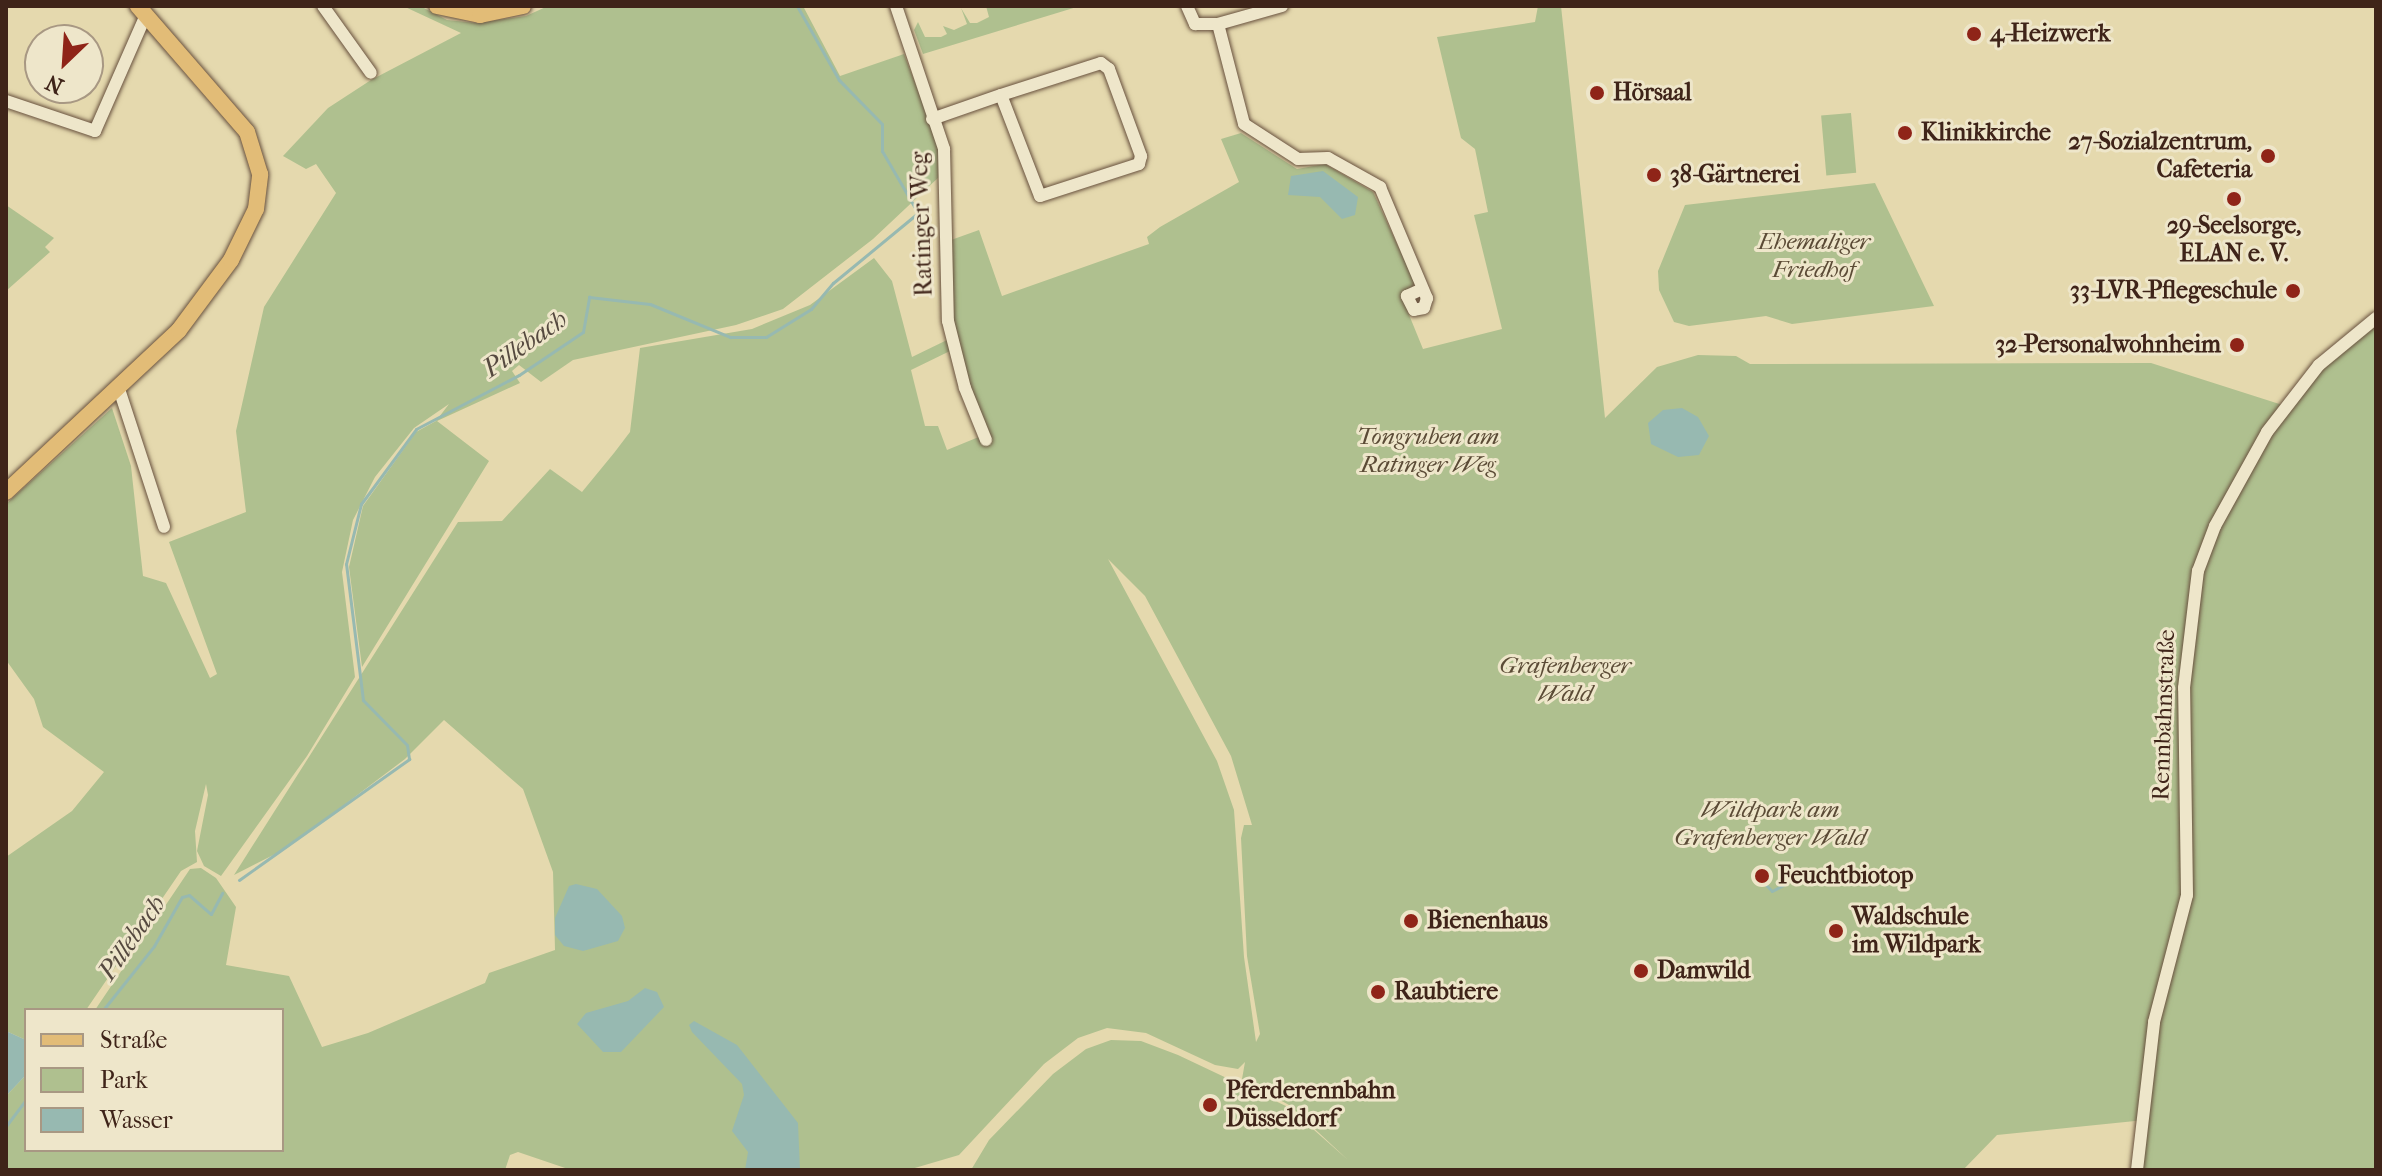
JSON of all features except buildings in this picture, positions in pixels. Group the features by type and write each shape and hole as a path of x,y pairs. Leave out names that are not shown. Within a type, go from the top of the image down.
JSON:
{"main road":[{"path":"437,6 480,15 523,6"},
{"path":"6,492 174,336 245,237 259,191 258,160 239,119 142,11"}],"street":[{"path":"323,6 371,73"},
{"name":"Ratinger Weg","path":"896,6 944,149 948,321 965,388 986,440"},
{"path":"1187,6 1195,24 1218,24 1282,6"},
{"path":"6,101 95,131 142,11"},
{"path":"1218,24 1247,128 1302,161 1328,158 1380,187 1420,290"},
{"path":"932,119 1001,95 1104,64 1141,156 1139,164 1048,198 1040,196 1001,95"},
{"name":"Rennbahnstraße","path":"2137,1170 2154,1022 2187,895 2184,688 2198,571 2215,526 2267,432 2319,365 2376,318"},
{"path":"119,389 164,527"}],"green space":[{"path":"403,6 420,6 447,20 476,23 526,16 548,6 803,6 840,76 904,54 940,148 939,177 873,239 783,309 736,325 573,360 541,382 519,365 512,371 520,383 437,421 489,461 362,667 349,567 363,506 416,432 436,421 449,404 414,428 375,477 353,520 342,572 355,677 307,756 221,876 204,866 197,851 208,795 206,784 195,831 197,862 181,871 87,1008 24,1008 24,1039 6,1031 6,857 72,811 104,772 43,727 34,699 6,660 6,504 112,408 131,466 143,576 166,583 210,678 217,674 169,542 246,512 236,431 264,307 336,193 316,164 306,169 283,156 328,108 371,80 461,33"},
{"path":"986,6 1080,6 923,54 914,30 918,22 925,37 941,37 947,34 943,26 954,30 967,24 961,8 970,23 977,23 989,17"},
{"path":"1538,6 1561,6 1605,418 1657,367 1698,355 1736,356 1750,364 2151,363 2289,407 2326,364 2376,322 2376,1170 2141,1170 2145,1120 1997,1135 1963,1170 971,1170 989,1140 1053,1074 1086,1049 1111,1040 1141,1041 1178,1055 1288,1107 1348,1160 1289,1105 1242,1079 1245,1062 1238,1069 1215,1065 1146,1033 1107,1028 1078,1038 1044,1064 959,1155 908,1170 571,1170 518,1152 510,1155 505,1170 6,1170 6,1096 24,1077 24,1152 284,1152 284,1008 96,1008 190,869 201,868 216,878 236,907 226,965 289,976 322,1047 368,1033 485,983 489,973 555,950 553,872 523,789 444,720 405,759 287,848 234,875 458,522 502,521 550,469 582,492 614,453 630,432 640,348 752,329 810,305 874,258 892,281 912,357 947,340 950,351 911,370 925,426 938,426 947,450 986,434 954,349 951,240 979,230 1002,296 1149,244 1147,237 1160,227 1239,182 1221,139 1241,133 1297,169 1325,164 1373,192 1415,283 1403,300 1423,349 1502,329 1474,215 1488,212 1475,149 1461,138 1437,37 1535,22","holes":["1108,559 1145,596 1231,756 1252,825 1244,825 1241,838 1247,956 1260,1034 1256,1042 1244,957 1234,810 1217,761"]},
{"path":"1851,113 1856,173 1826,175 1821,116"},
{"name":"Ehemaliger Friedhof","path":"1875,183 1934,306 1792,324 1766,316 1689,326 1674,322 1659,290 1658,271 1685,205"},
{"path":"6,205 54,238 45,247 50,252 6,291"}],"water":[{"path":"1323,171 1358,197 1355,215 1342,219 1320,197 1288,195 1291,176"},
{"path":"1682,408 1698,417 1709,436 1699,455 1678,457 1651,444 1648,423 1663,410"},
{"path":"576,884 597,889 622,916 625,928 618,941 583,951 564,946 555,935 555,918 569,886"},
{"path":"645,988 657,992 664,1007 621,1052 603,1052 577,1024 586,1013 628,1001"},
{"path":"694,1021 737,1045 798,1123 800,1170 745,1170 748,1152 732,1131 744,1095 742,1084 692,1032 689,1025"},
{"path":"6,1031 24,1039 24,1077 6,1096"}],"waterway":[{"name":"Pillebach","path":"239,880 409,759 407,745 363,700 346,564 361,504 416,429 519,375 583,332 589,297 650,304 730,337 766,337 811,309 833,283 918,213 882,151 882,124 839,80 797,6"},
{"path":"1759,878 1772,891 1785,884"},
{"name":"Pillebach","path":"105,1008 154,946 182,897 189,895 211,914 222,893"},
{"name":"Pillebach","path":"6,1126 24,1102"}],"place":[{"name":"4-Heizwerk","path":"1974,34"},
{"name":"Hörsaal","path":"1597,93"},
{"name":"Klinikkirche","path":"1905,133"},
{"name":"27-Sozialzentrum, Cafeteria","path":"2268,156"},
{"name":"38-Gärtnerei","path":"1654,175"},
{"name":"29-Seelsorge, ELAN e. V.","path":"2234,199"},
{"name":"33-LVR-Pflegeschule","path":"2293,291"},
{"name":"32-Personalwohnheim","path":"2237,345"},
{"name":"Feuchtbiotop","path":"1762,876"},
{"name":"Bienenhaus","path":"1411,921"},
{"name":"Waldschule im Wildpark","path":"1836,931"},
{"name":"Damwild","path":"1641,971"},
{"name":"Raubtiere","path":"1378,992"},
{"name":"Pferderennbahn Düsseldorf","path":"1210,1105"}],"park label":[{"name":"Tongruben am Ratinger Weg","path":"1428,451"},
{"name":"Grafenberger Wald","path":"1565,680"},
{"name":"Wildpark am Grafenberger Wald","path":"1770,824"}]}
